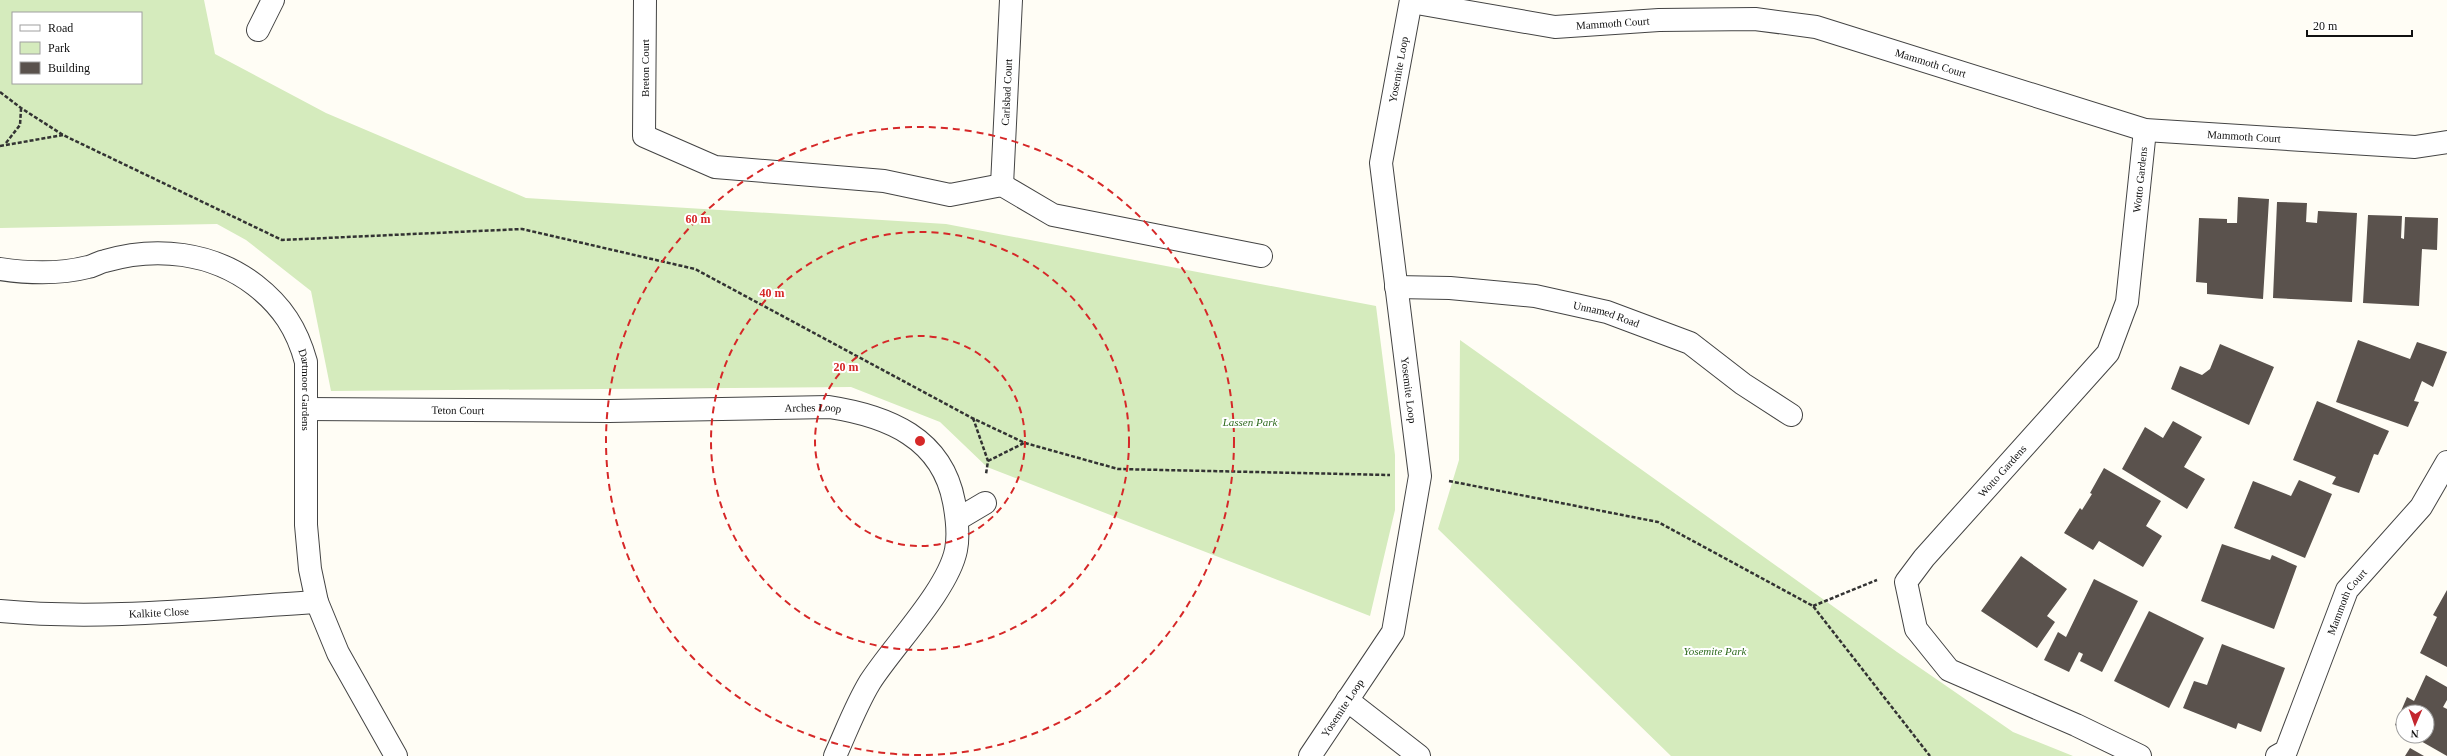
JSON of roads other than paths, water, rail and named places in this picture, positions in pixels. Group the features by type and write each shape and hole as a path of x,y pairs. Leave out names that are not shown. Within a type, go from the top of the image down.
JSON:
{"street":[{"path":"258,30 273,0"},
{"name":"Breton Court","path":"645,0 644,136 715,167 884,181 950,195 1002,185"},
{"name":"Carlsbad Court","path":"1002,185 1011,0"},
{"name":"Mammoth Court","path":"1411,1 1555,27 1659,20 1755,19 1816,27 2145,130 2415,147 2447,142"},
{"name":"Yosemite Loop","path":"1310,756 1393,632 1420,476 1381,163 1411,1"},
{"name":"Wotto Gardens","path":"2140,756 2076,725 1949,670 1916,629 1906,582 1924,558 2108,353 2127,302 2145,130"},
{"path":"1002,185 1053,215 1261,256"},
{"name":"Dartmoor Gardens","path":"0,269 18,272 70,270 127,256 158,253 208,260 232,269 274,300 290,321 300,340 306,362 306,525 310,568 317,602 338,653 396,756"},
{"name":"Unnamed Road","path":"1396,288 1450,288 1535,296 1607,312 1690,343 1743,384 1791,415"},
{"name":"Arches Loop","path":"609,411 829,407 863,412 890,422 915,436 938,460 951,486 958,519 956,551 941,584 870,683 835,756"},
{"name":"Teton Court","path":"306,410 609,411"},
{"name":"Mammoth Court","path":"2277,756 2286,751 2348,590 2421,507 2447,462"},
{"path":"958,519 985,503"},
{"name":"Kalkite Close","path":"0,612 82,616 317,602"},
{"path":"1347,700 1419,756"}],"park label":[{"name":"Lassen Park","path":"1250,422"},
{"name":"Yosemite Park","path":"1715,651"}]}
